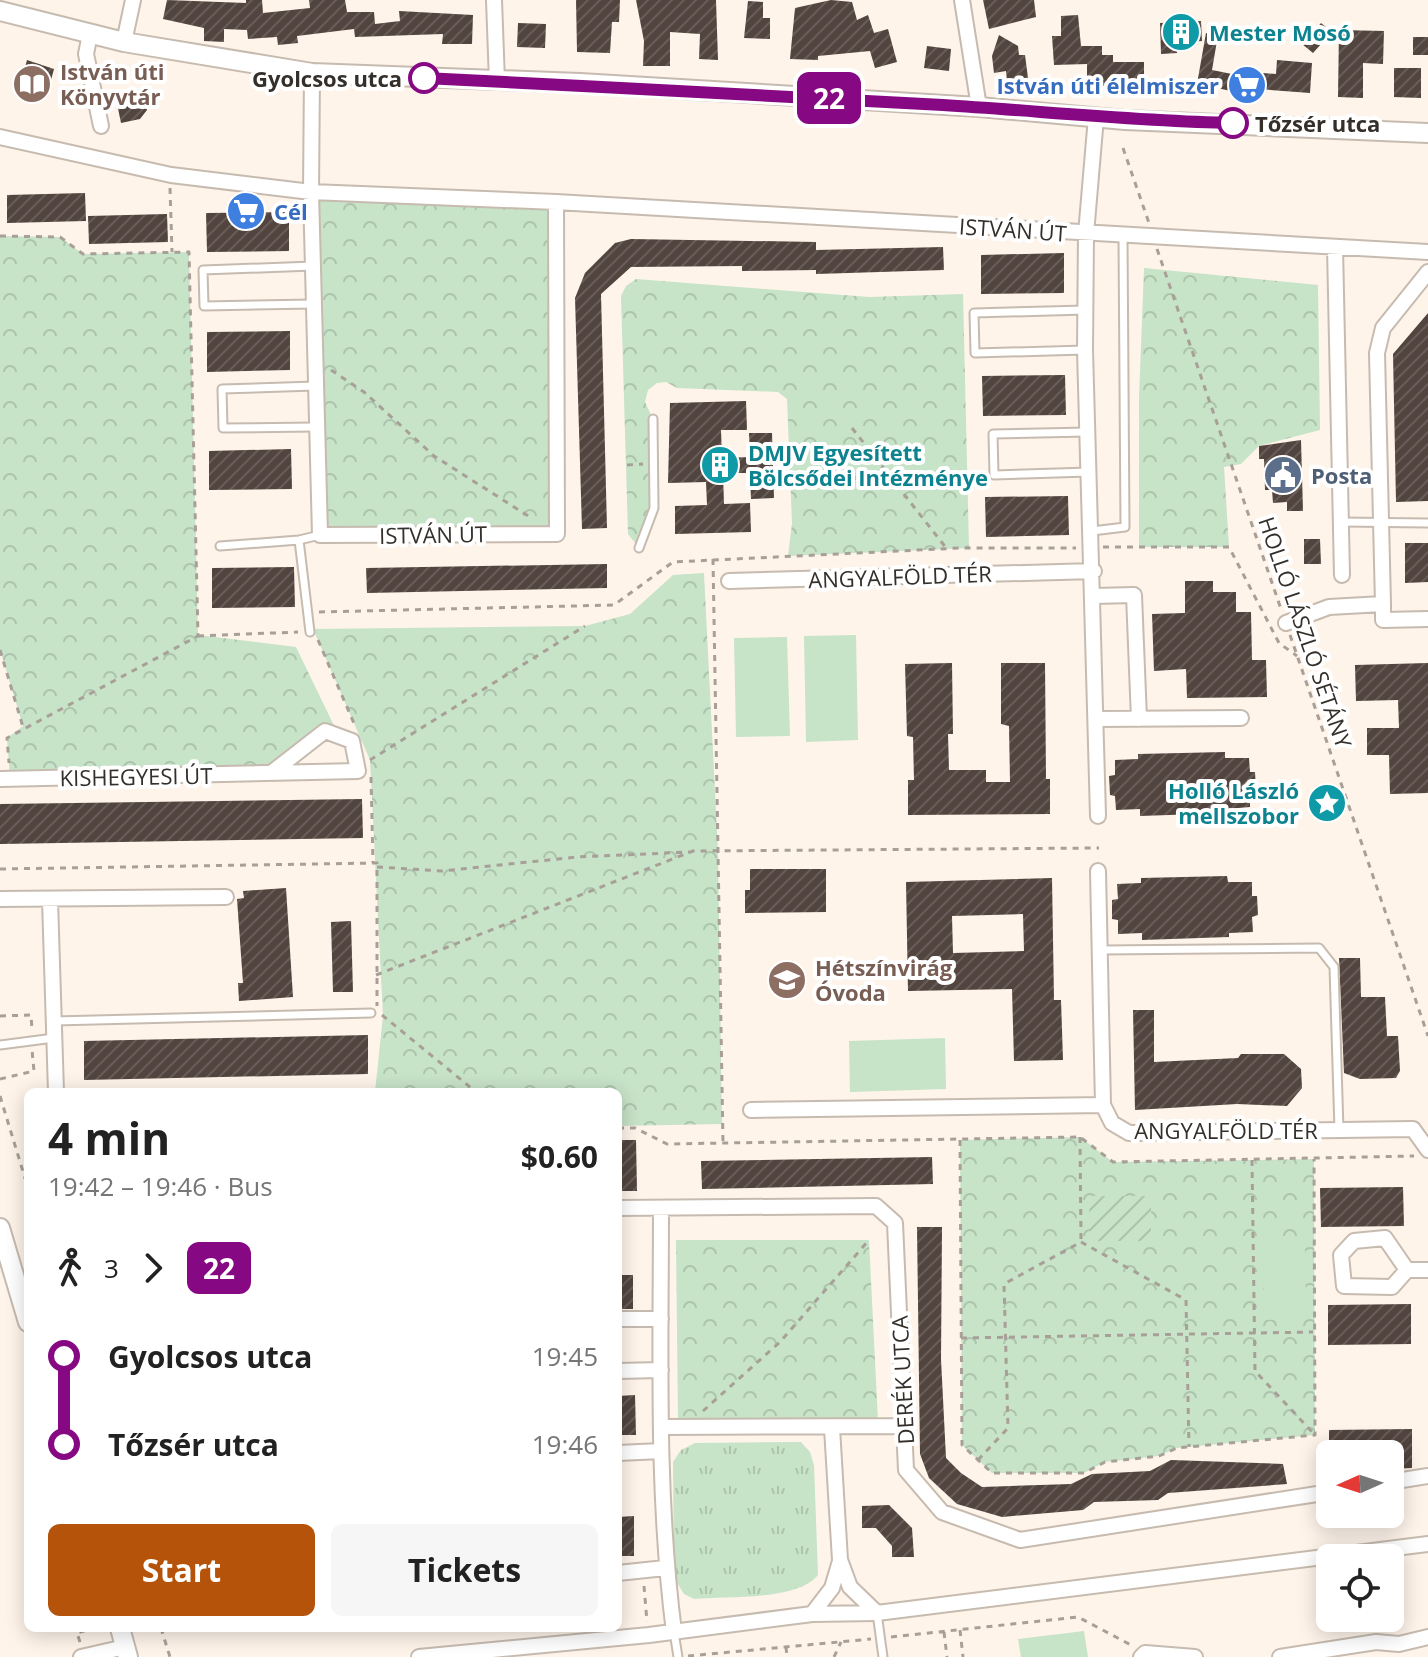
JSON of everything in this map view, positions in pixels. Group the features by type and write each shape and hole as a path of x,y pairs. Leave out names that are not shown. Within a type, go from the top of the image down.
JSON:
{"street":[{"path":"124,42 133,0"},
{"path":"494,0 497,82"},
{"path":"962,0 979,107"},
{"path":"0,11 124,42 312,73 580,83 1096,117 1428,133"},
{"path":"90,34 86,54 101,126"},
{"path":"312,73 315,427 320,535"},
{"name":"ISTVÁN ÚT","path":"1094,571 1085,350 1086,234 1096,117"},
{"name":"ISTVÁN ÚT","path":"0,137 171,175 311,192 556,202 1154,239 1428,252"},
{"path":"556,202 557,534"},
{"path":"1335,247 1342,575"},
{"path":"1403,251 1428,272 1383,328 1377,353 1383,620 1428,619"},
{"name":"ISTVÁN ÚT","path":"320,535 557,534"},
{"path":"1094,571 1098,816"},
{"name":"ANGYALFÖLD TÉR","path":"729,581 1094,571"},
{"path":"1094,596 1134,595 1139,719"},
{"path":"1286,623 1329,607 1383,604"},
{"path":"1097,719 1241,718"},
{"name":"KISHEGYESI ÚT","path":"5,779 271,773 358,771 352,741 325,731 271,773"},
{"path":"751,1110 1103,1105 1098,871"},
{"path":"0,899 226,897"},
{"path":"50,900 56,1088"},
{"name":"ANGYALFÖLD TÉR","path":"1103,1105 1112,1123 1129,1133 1339,1130"},
{"path":"1339,1130 1413,1129 1428,1153"},
{"name":"DERÉK UTCA","path":"622,1208 876,1206 895,1223 906,1470 942,1512 1020,1540 1316,1494"},
{"path":"661,1208 661,1451 665,1568 674,1632"},
{"path":"0,1228 24,1309"},
{"path":"1407,1270 1385,1238 1354,1241 1341,1255 1344,1286 1392,1287 1407,1270 1428,1270"},
{"path":"622,1319 661,1319"},
{"path":"622,1371 661,1370"},
{"path":"661,1427 903,1426"},
{"path":"832,1428 840,1560 850,1587 877,1613"},
{"path":"622,1453 661,1451"},
{"path":"1404,1480 1428,1476"},
{"path":"419,1657 674,1632 812,1614 877,1613 1428,1544"},
{"path":"812,1614 832,1588 840,1560"},
{"path":"622,1573 665,1568"},
{"path":"81,1657 127,1652 121,1632"},
{"path":"1280,1657 1379,1650 1428,1637"},
{"path":"1143,1655 1195,1657"}],"lane":[{"path":"1092,531 1125,527 1123,237"},
{"path":"313,266 203,270 204,306 313,304"},
{"path":"1085,350 975,353 974,313 1086,310"},
{"path":"315,386 222,389 223,428 315,427"},
{"path":"639,548 654,508 653,419"},
{"path":"1087,432 993,434 994,475 1089,472"},
{"path":"1341,522 1428,523"},
{"path":"220,546 299,540 320,535"},
{"path":"299,540 311,630"},
{"name":"ANGYALFÖLD TÉR","path":"1101,950 1319,948 1334,967 1339,1130"},
{"path":"54,1021 371,1013"},
{"path":"0,1045 54,1038"},
{"path":"877,1613 883,1657"},
{"path":"674,1632 678,1657"}],"path":[{"name":"HOLLÓ LÁSZLÓ SÉTÁNY","path":"1123,148 1428,1036"},
{"path":"171,175 172,252"},
{"path":"0,236 60,237 83,254 189,252 198,636"},
{"path":"314,359 364,392 434,456 557,534"},
{"path":"852,428 947,549"},
{"path":"627,465 654,464"},
{"path":"357,731 311,630 313,612 614,605 673,562 947,549 1229,547 1279,643 1297,656"},
{"path":"713,559 723,1143"},
{"path":"471,1088 377,1011 370,760 585,626"},
{"path":"5,779 7,738 198,636 311,630"},
{"path":"0,650 23,727"},
{"path":"0,746 7,747"},
{"path":"0,869 375,865 442,871 577,857 693,851 1099,848"},
{"path":"376,975 693,851"},
{"path":"0,1096 24,1175"},
{"path":"622,1128 635,1128 667,1144 1080,1137 1113,1162 1314,1159 1428,1153"},
{"path":"1080,1137 1081,1242"},
{"path":"960,1140 962,1445 992,1473 1084,1473 1105,1462 1159,1456 1177,1448 1315,1435"},
{"path":"1314,1159 1315,1435"},
{"path":"1252,1160 1255,1371 1315,1435"},
{"path":"685,1427 780,1342 869,1240"},
{"path":"1081,1242 1186,1300 1189,1447"},
{"path":"978,1460 1008,1428 1004,1284 1081,1242"},
{"path":"961,1338 1313,1332"},
{"path":"643,1570 647,1622"},
{"path":"914,1635 1078,1617 1143,1655"},
{"path":"960,1630 963,1657"},
{"path":"162,1632 170,1657"},
{"path":"944,1632 947,1657"},
{"path":"696,1655 843,1642 834,1657"},
{"path":"786,1647 787,1657"}],"green space":[{"path":"311,192 556,202 557,534 320,535"},
{"path":"0,236 60,237 83,254 189,252 198,635 296,647 339,736 325,731 271,773 10,779 7,738 23,726 0,650"},
{"path":"1144,268 1318,285 1320,430 1259,446 1241,464 1224,467 1229,547 1139,547 1139,397"},
{"path":"636,279 869,297 963,294 969,548 788,556 792,523 787,399 778,392 677,388 666,382 657,383 648,390 645,402 653,419 654,508 639,548 628,534 621,296 626,286"},
{"path":"704,573 718,852 722,1124 622,1126 622,1088 375,1088 383,1016 370,760 313,629 585,626 630,614 673,575"},
{"path":"856,635 858,740 806,742 804,636"},
{"path":"787,637 790,736 736,737 734,638"},
{"path":"945,1038 946,1089 850,1092 849,1041"},
{"path":"1080,1137 1113,1162 1314,1159 1315,1435 1177,1448 1159,1456 1105,1462 1084,1473 992,1473 962,1445 960,1140"},
{"path":"1089,1196 1151,1196 1151,1241 1090,1241"},
{"path":"676,1240 869,1240 878,1421 678,1422"},
{"path":"1305,1244 1306,1319 1264,1320 1263,1245"},
{"path":"801,1442 810,1452 814,1465 818,1575 808,1583 778,1593 694,1599 684,1594 674,1578 673,1462 681,1450 695,1443"},
{"path":"1084,1631 1088,1657 1021,1657 1018,1639"}],"building":[{"path":"167,0 246,3 246,0 262,0 263,13 310,8 309,0 345,0 347,12 374,12 375,24 400,21 399,11 473,15 472,44 442,44 443,34 355,37 354,29 297,36 298,43 278,45 277,37 248,39 247,30 224,29 224,42 204,41 204,28 163,19"},
{"path":"576,0 620,0 619,22 612,22 610,53 577,52"},
{"path":"636,0 716,0 718,60 699,59 700,34 670,32 670,66 643,66 644,41"},
{"path":"831,0 852,2 857,20 868,15 874,33 888,29 897,62 875,68 870,51 818,56 818,60 790,59 795,8"},
{"path":"983,0 1034,0 1036,17 989,29"},
{"path":"748,1 763,2 763,18 770,18 770,39 744,38"},
{"path":"1078,15 1081,46 1102,46 1102,55 1113,55 1113,62 1144,62 1144,79 1115,79 1114,86 1087,86 1087,64 1054,65 1052,36 1061,36 1061,16"},
{"name":"Mester Mosó","path":"1201,21 1202,41 1177,43 1177,53 1161,54 1160,23"},
{"path":"518,23 546,24 545,48 517,47"},
{"path":"1321,23 1332,32 1313,53 1302,44"},
{"path":"1339,30 1384,31 1383,64 1363,63 1363,98 1338,97"},
{"path":"1206,33 1218,35 1212,70 1237,75 1238,71 1276,74 1277,60 1312,63 1310,93 1258,89 1257,100 1235,98 1236,92 1197,84"},
{"path":"999,35 1018,46 1019,55 1025,55 1028,78 1007,81 1006,71 994,73 992,56"},
{"path":"1413,37 1428,37 1428,55 1413,55"},
{"path":"927,46 951,49 949,71 924,68"},
{"name":"István úti Könyvtár","path":"27,60 54,69 46,98 13,89 16,78 22,79"},
{"path":"1394,68 1421,68 1421,98 1394,97"},
{"path":"142,89 147,110 140,119 121,123 115,94"},
{"path":"85,193 86,221 7,223 7,195"},
{"path":"289,212 289,251 207,252 206,213"},
{"path":"167,214 168,242 89,244 88,216"},
{"path":"631,239 816,242 816,250 943,247 944,270 816,274 816,270 742,271 742,266 631,267 601,294 607,528 582,529 575,298 585,273 615,243"},
{"path":"1064,253 1064,293 981,294 981,255"},
{"path":"1428,313 1428,501 1396,502 1393,354"},
{"path":"290,331 290,370 207,372 207,332"},
{"path":"1065,375 1066,415 983,416 982,376"},
{"name":"DMJV Egyesített Bölcsődei Intézménye","path":"746,401 747,430 721,430 722,458 750,457 749,433 772,433 774,498 751,499 750,473 723,473 724,504 750,503 751,532 675,534 675,506 707,505 706,482 668,483 670,403"},
{"name":"Posta","path":"1301,440 1303,511 1287,511 1287,502 1273,503 1272,490 1265,490 1264,459 1259,459 1259,446"},
{"path":"291,449 292,489 209,490 209,451"},
{"path":"1068,496 1069,535 986,537 985,497"},
{"path":"1304,539 1320,539 1321,564 1304,564"},
{"path":"1405,543 1428,543 1428,582 1405,583"},
{"path":"607,564 607,588 367,593 366,568"},
{"path":"294,567 295,607 212,608 212,568"},
{"path":"1185,581 1213,581 1213,592 1236,592 1236,612 1251,612 1252,660 1266,660 1267,697 1187,698 1186,669 1154,671 1152,614 1185,613"},
{"path":"952,663 953,734 948,734 949,770 986,770 986,782 1010,782 1009,726 1001,724 1001,663 1045,663 1046,779 1050,779 1050,814 908,815 908,780 914,780 913,737 907,736 905,664"},
{"path":"1428,663 1428,793 1390,794 1389,755 1367,755 1367,728 1399,728 1398,700 1356,701 1355,665"},
{"path":"1225,752 1225,758 1249,758 1250,772 1255,772 1256,791 1250,792 1250,807 1227,809 1227,813 1140,816 1140,809 1116,810 1115,796 1110,795 1109,776 1115,775 1115,760 1138,759 1138,754"},
{"path":"362,799 363,838 0,844 0,804"},
{"name":"Hétszínvirág Óvoda","path":"750,869 826,869 826,912 745,913 745,890 750,890"},
{"path":"1227,876 1228,882 1252,882 1252,896 1257,896 1258,915 1252,917 1253,932 1229,933 1229,937 1142,940 1142,933 1118,934 1118,920 1112,919 1112,900 1118,899 1117,884 1141,883 1141,878"},
{"path":"1052,878 1054,1000 1061,1000 1063,1060 1014,1061 1012,989 908,991 906,882","holes":["1023,914 1024,951 953,953 952,916"]},
{"path":"286,888 293,997 239,1001 238,983 243,983 237,899 244,898 243,891"},
{"path":"351,921 353,992 333,992 331,922"},
{"path":"1339,958 1360,958 1361,997 1385,997 1387,1036 1398,1036 1400,1071 1396,1078 1360,1079 1344,1073"},
{"path":"1133,1010 1154,1010 1154,1062 1238,1058 1241,1054 1284,1054 1301,1069 1302,1088 1287,1106 1237,1104 1135,1110"},
{"path":"368,1035 368,1074 84,1080 84,1041"},
{"path":"622,1140 636,1140 637,1191 622,1191"},
{"path":"932,1157 933,1184 702,1189 701,1161"},
{"path":"1403,1187 1404,1226 1321,1227 1320,1188"},
{"path":"917,1227 942,1227 941,1359 946,1458 961,1473 982,1487 1071,1484 1092,1474 1150,1471 1171,1460 1283,1464 1287,1484 1168,1493 1158,1500 1094,1502 1083,1510 1002,1517 957,1504 929,1478 920,1454"},
{"path":"622,1275 633,1275 633,1309 622,1309"},
{"path":"1411,1304 1411,1344 1328,1345 1328,1305"},
{"path":"635,1395 636,1435 622,1435 622,1396"},
{"path":"1412,1429 1412,1468 1404,1468 1404,1440 1329,1440 1329,1430"},
{"path":"889,1505 912,1528 914,1557 892,1557 892,1546 876,1528 862,1528 862,1506"},
{"path":"634,1516 634,1556 622,1556 622,1517"}],"bus line":[{"name":"22","path":"424,78 580,83 979,107 1125,120 1233,123"}],"place":[{"name":"Mester Mosó","path":"1181,32"},
{"name":"Gyolcsos utca","path":"424,78"},
{"name":"István úti Könyvtár","path":"32,84"},
{"name":"István úti élelmiszer","path":"1247,85"},
{"name":"Tőzsér utca","path":"1233,123"},
{"name":"Cél","path":"246,211"},
{"name":"DMJV Egyesített Bölcsődei Intézménye","path":"720,465"},
{"name":"Posta","path":"1283,475"},
{"name":"Holló László mellszobor","path":"1327,803"},
{"name":"Hétszínvirág Óvoda","path":"787,980"}]}
